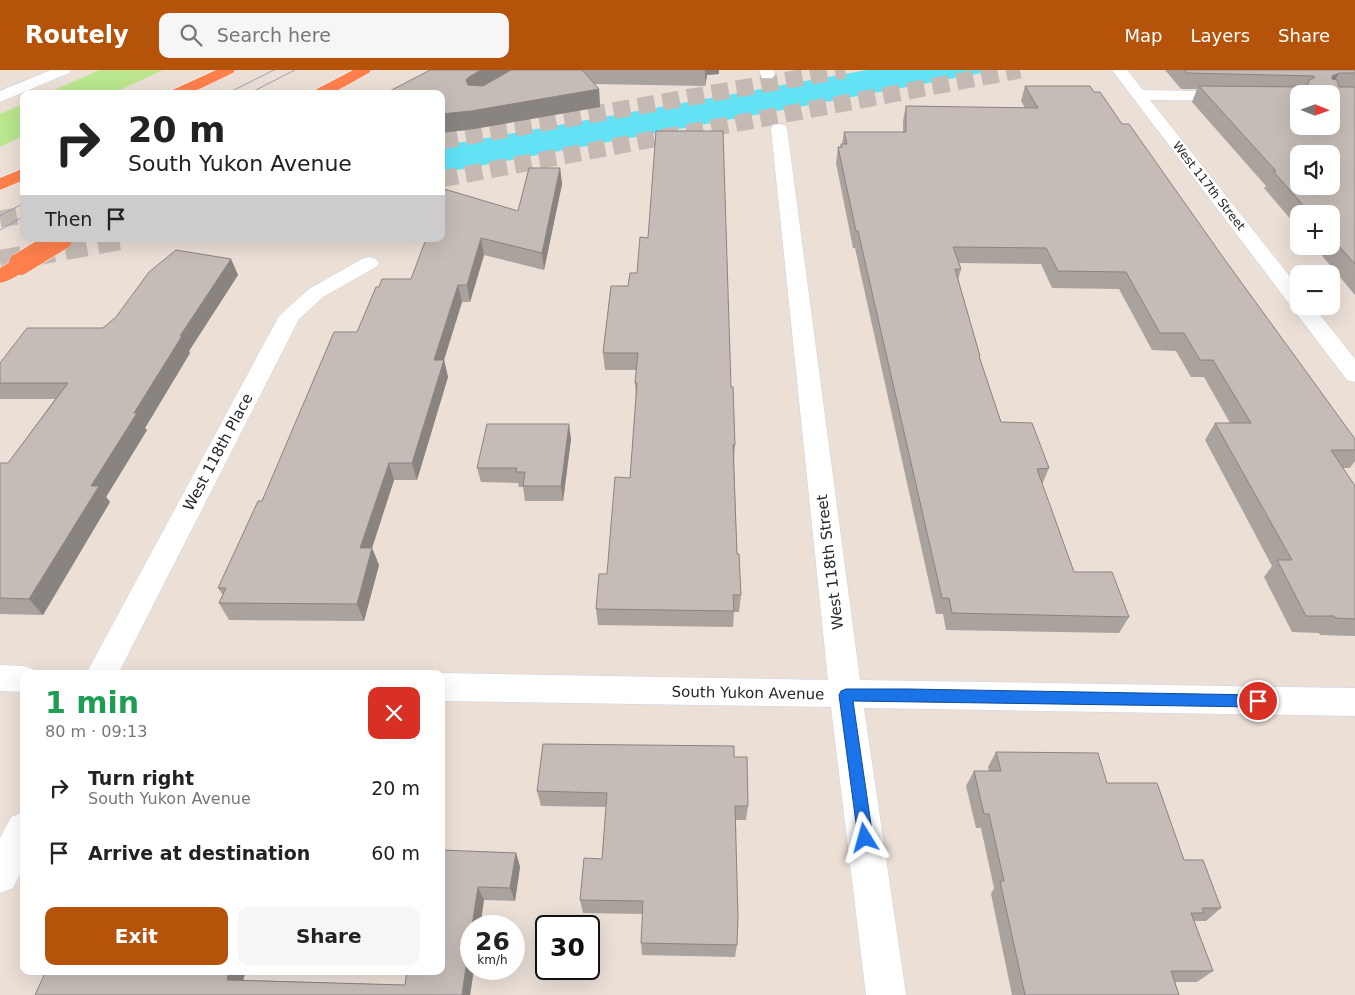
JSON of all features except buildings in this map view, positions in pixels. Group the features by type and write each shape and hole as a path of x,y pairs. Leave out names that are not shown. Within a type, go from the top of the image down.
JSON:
{"highway":[{"path":"185,90 228,70"},
{"path":"326,90 364,70"},
{"path":"0,185 20,175"},
{"path":"0,277 56,242"}],"street":[{"path":"0,97 64,70"},
{"name":"West 117th Street","path":"1119,70 1290,290"},
{"path":"0,88 19,88"},
{"path":"1140,95 1290,96"},
{"name":"West 118th Street","path":"779,129 846,695 886,995"},
{"name":"West 118th Place","path":"104,670 290,316 316,293 370,263"},
{"path":"1309,315 1355,375"},
{"path":"0,678 20,679"},
{"name":"South Yukon Avenue","path":"445,687 1355,702"},
{"path":"0,875 20,837"}],"green space":[{"path":"100,70 163,70 120,90 54,90"},
{"path":"20,105 20,137 0,147 0,114"}],"water":[{"path":"867,70 998,70 445,172 445,145"}],"pier":[{"path":"20,220 20,242 87,242 0,259 0,223"}],"tunnel":[{"path":"445,140 845,70"},
{"path":"445,178 1020,70"},
{"path":"0,219 20,216"},
{"path":"0,261 104,242"}],"tram line":[{"path":"234,90 274,70"},
{"path":"256,90 295,70"},
{"path":"0,216 20,205"},
{"path":"0,230 20,218"}],"route":[{"path":"865,838 846,695 908,694 1258,701"}]}
